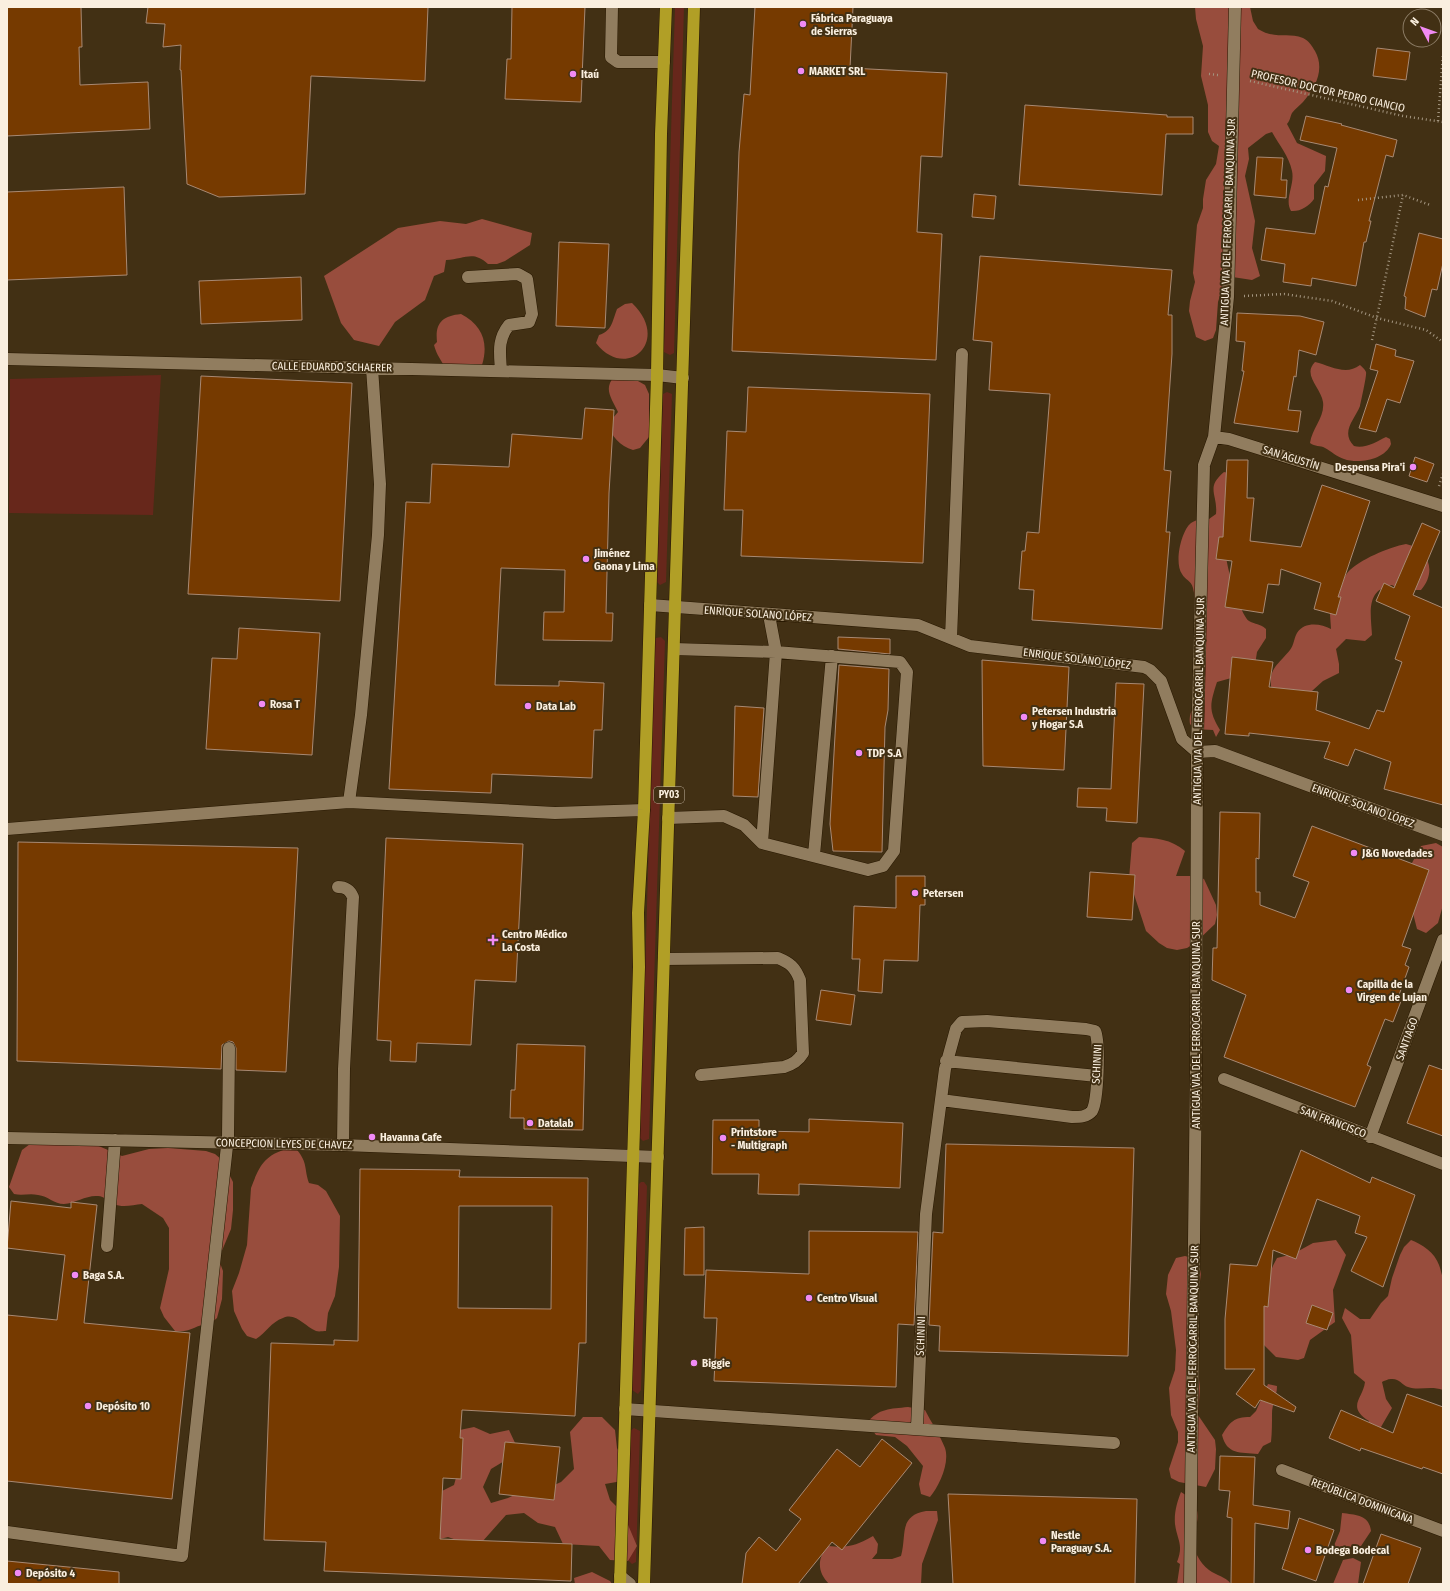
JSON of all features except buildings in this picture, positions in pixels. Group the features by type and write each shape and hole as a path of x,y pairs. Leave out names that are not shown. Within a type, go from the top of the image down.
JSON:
{"highway":[{"name":"PY03","path":"624,1581 626,1409 639,967 638,913 644,810 666,7"},
{"name":"PY03","path":"644,1584 694,7"}],"street":[{"path":"612,7 611,57 618,62 664,62"},
{"name":"ANTIGUA VIA DEL FERROCARRIL BANQUINA SUR","path":"1190,1584 1196,1071 1197,752 1204,465 1214,437 1228,297 1235,7"},
{"path":"468,277 518,274 527,280 532,314 529,322 509,325 502,334 500,351 501,371"},
{"path":"951,638 962,354"},
{"name":"CALLE EDUARDO SCHAERER","path":"7,359 657,375 683,378"},
{"path":"349,802 361,714 378,535 380,484 372,368"},
{"name":"SAN AGUSTÍN","path":"1214,437 1229,439 1443,506"},
{"name":"ENRIQUE SOLANO LÓPEZ","path":"650,605 918,625 970,646 1144,667 1150,670 1161,681 1178,733 1189,747 1197,752 1215,751 1443,835"},
{"path":"762,843 776,652 769,615"},
{"path":"668,818 724,816 744,825 762,843 814,855 868,870 883,866 894,851 907,672 900,662 776,652 674,650"},
{"path":"814,855 832,656"},
{"path":"7,829 349,802 555,812 644,810"},
{"path":"338,887 344,887 350,891 353,897 344,1070 343,1145"},
{"name":"SANTIAGO","path":"1370,1137 1443,940"},
{"path":"664,959 778,958 790,963 796,970 800,980 804,1053 799,1060 792,1065 784,1067 701,1075"},
{"name":"SCHININI","path":"917,1428 926,1214 946,1061 956,1029 962,1022 986,1021 1086,1029 1095,1031 1098,1038 1097,1076 1093,1109 1088,1115 1080,1117 941,1100"},
{"path":"7,1532 182,1556 227,1143 229,1048"},
{"path":"946,1061 1097,1076"},
{"name":"SAN FRANCISCO","path":"1224,1079 1370,1137 1443,1164"},
{"name":"CONCEPCION LEYES DE CHAVEZ","path":"7,1138 343,1145 658,1157"},
{"path":"107,1246 115,1140"},
{"path":"626,1409 917,1428 1114,1443"},
{"name":"REPÚBLICA DOMINICANA","path":"1282,1470 1443,1531"}],"path":[{"path":"1438,121 1443,54"},
{"name":"PROFESOR DOCTOR PEDRO CIANCIO","path":"1209,74 1233,77 1403,116 1443,122"},
{"path":"1358,200 1402,195 1430,205"},
{"path":"1372,340 1402,195"},
{"path":"1228,297 1284,294 1332,301 1377,318 1426,330 1443,342"}],"shaded area":[{"path":"675,7 684,7 674,353 670,355 664,352"},
{"path":"1195,7 1250,7 1253,21 1258,29 1270,34 1297,36 1303,38 1310,44 1318,58 1318,78 1312,90 1292,113 1287,124 1297,143 1326,156 1325,171 1314,185 1314,199 1304,208 1298,211 1291,211 1289,206 1289,197 1293,176 1291,166 1272,132 1266,134 1248,148 1249,159 1245,176 1255,221 1252,248 1260,276 1252,280 1226,276 1218,302 1216,330 1213,338 1205,341 1196,337 1189,311 1195,282 1193,273 1197,225 1203,208 1206,180 1216,164 1219,146 1212,141 1208,132 1208,105 1201,76 1203,46 1196,19"},
{"path":"482,219 532,233 530,245 505,261 497,264 488,264 478,257 473,256 446,260 444,272 434,276 425,300 395,322 379,346 354,340 341,323 324,276 398,228 440,221 466,224"},
{"path":"632,303 643,317 647,331 646,343 640,352 631,358 620,359 608,354 596,343 599,335 607,331 611,325 617,309 625,304"},
{"path":"461,314 474,323 479,329 485,349 482,365 466,375 461,376 448,370 439,357 434,345 437,342 437,330 441,322 454,315"},
{"path":"1315,362 1344,370 1349,370 1360,365 1365,370 1366,378 1360,406 1348,431 1348,436 1354,446 1358,447 1362,447 1386,437 1390,439 1391,444 1383,454 1363,461 1356,461 1344,459 1323,447 1310,443 1323,407 1322,397 1313,382 1310,372"},
{"path":"161,375 153,515 9,513 10,379"},
{"path":"614,377 631,377 645,385 649,394 649,437 640,448 633,450 624,446 617,440 609,428 608,424 618,412 609,390 609,386"},
{"path":"667,392 672,394 666,582 660,585 657,582 663,394"},
{"path":"1224,472 1233,474 1246,529 1253,545 1226,555 1228,569 1234,590 1245,617 1249,621 1266,629 1266,638 1257,652 1255,665 1242,675 1217,682 1211,707 1213,717 1220,730 1216,737 1213,730 1195,729 1190,724 1191,712 1195,705 1204,697 1205,688 1202,679 1196,637 1194,592 1191,583 1183,576 1180,569 1179,555 1184,533 1187,527 1195,521 1209,519 1216,514 1214,487 1215,482"},
{"path":"1406,544 1420,551 1428,562 1429,576 1421,590 1400,590 1392,585 1377,592 1374,597 1371,611 1372,635 1365,641 1346,639 1336,649 1339,673 1323,681 1302,700 1272,691 1272,672 1291,648 1300,629 1309,625 1318,625 1331,629 1330,614 1336,607 1341,584 1348,572 1359,563 1375,555 1391,548"},
{"path":"661,637 665,641 649,1139 643,1141 640,1138 655,640 656,638"},
{"path":"1139,837 1169,842 1185,851 1176,876 1195,876 1204,879 1216,905 1217,915 1215,924 1195,943 1187,948 1177,950 1167,948 1146,931 1129,879 1132,843"},
{"path":"1436,843 1443,847 1443,905 1438,923 1426,933 1417,929 1404,878 1421,846"},
{"path":"87,1141 122,1156 149,1149 168,1148 206,1151 215,1154 222,1160 233,1182 233,1210 231,1229 221,1253 220,1263 223,1271 222,1299 217,1318 210,1324 201,1325 186,1331 175,1331 164,1317 160,1308 169,1269 169,1228 163,1218 142,1204 120,1206 102,1197 94,1196 60,1204 35,1194 14,1194 9,1187 22,1150 30,1144"},
{"path":"287,1149 297,1150 303,1159 309,1183 318,1185 326,1191 340,1216 339,1267 335,1296 328,1313 326,1331 316,1331 296,1318 288,1317 275,1322 256,1339 247,1336 242,1329 234,1311 232,1291 247,1245 251,1188 263,1163 273,1155"},
{"path":"641,1182 644,1182 647,1186 641,1390 638,1394 632,1390 638,1185"},
{"path":"1336,1240 1346,1255 1333,1290 1335,1322 1310,1340 1304,1358 1298,1360 1276,1357 1260,1341 1262,1309 1268,1278 1277,1258 1293,1254 1313,1243"},
{"path":"1411,1240 1424,1247 1431,1253 1439,1265 1443,1278 1443,1390 1434,1388 1412,1388 1394,1379 1389,1379 1382,1382 1386,1399 1392,1408 1374,1439 1363,1440 1369,1421 1362,1416 1357,1407 1365,1382 1354,1373 1351,1335 1342,1318 1345,1308 1360,1319 1370,1319 1388,1296 1392,1278 1400,1255 1404,1247"},
{"path":"1185,1256 1192,1258 1196,1262 1201,1274 1188,1365 1199,1379 1200,1388 1198,1415 1215,1440 1215,1469 1206,1487 1179,1482 1171,1478 1169,1469 1178,1442 1178,1432 1171,1415 1169,1388 1175,1370 1176,1350 1171,1311 1166,1294 1168,1275 1176,1258"},
{"path":"1268,1384 1277,1386 1272,1410 1271,1442 1263,1446 1258,1454 1240,1452 1231,1449 1227,1446 1222,1435 1233,1421 1240,1418 1250,1417 1256,1411"},
{"path":"908,1407 925,1410 945,1448 946,1460 943,1474 930,1497 921,1494 919,1484 923,1466 907,1446 895,1437 876,1435 867,1423 876,1414 885,1410"},
{"path":"583,1417 602,1417 615,1430 617,1448 625,1464 622,1481 605,1484 610,1500 623,1513 637,1546 628,1561 610,1560 599,1546 563,1544 555,1527 538,1523 524,1513 506,1515 482,1542 465,1543 448,1537 432,1541 438,1493 454,1485 459,1467 455,1431 474,1427 490,1434 509,1430 516,1445 506,1460 491,1469 483,1487 491,1503 508,1498 525,1490 543,1490 561,1482 574,1469 570,1432"},
{"path":"634,1428 640,1431 636,1562 632,1564 626,1558 630,1431"},
{"path":"1181,1492 1193,1503 1198,1514 1191,1540 1194,1549 1203,1564 1209,1570 1226,1579 1231,1584 1177,1584 1180,1564 1177,1562 1180,1546 1175,1524 1175,1516"},
{"path":"926,1511 937,1511 938,1520 922,1564 921,1584 829,1584 822,1575 820,1560 828,1546 852,1546 873,1536 878,1544 877,1553 872,1559 892,1559 901,1556 907,1522 911,1517"},
{"path":"1342,1513 1353,1514 1365,1519 1368,1522 1371,1531 1361,1546 1333,1548 1340,1531"},
{"path":"1353,1558 1361,1562 1358,1584 1333,1584 1343,1560"},
{"path":"592,1572 610,1581 612,1584 575,1584 574,1578"}],"place":[{"name":"Fábrica Paraguaya de Sierras","path":"803,24"},
{"name":"MARKET SRL","path":"801,71"},
{"name":"Itaú","path":"573,74"},
{"name":"Despensa Pira'i","path":"1413,467"},
{"name":"Jiménez Gaona y Lima","path":"586,559"},
{"name":"Rosa T","path":"262,704"},
{"name":"Data Lab","path":"528,706"},
{"name":"Petersen Industria y Hogar S.A","path":"1024,717"},
{"name":"TDP S.A","path":"859,753"},
{"name":"J&G Novedades","path":"1354,853"},
{"name":"Petersen","path":"915,893"},
{"name":"Centro Médico La Costa","path":"493,940"},
{"name":"Capilla de la Virgen de Lujan","path":"1349,990"},
{"name":"Datalab","path":"530,1123"},
{"name":"Havanna Cafe","path":"372,1137"},
{"name":"Printstore - Multigraph","path":"723,1138"},
{"name":"Baga S.A.","path":"75,1275"},
{"name":"Centro Visual","path":"809,1298"},
{"name":"Biggie","path":"694,1363"},
{"name":"Depósito 10","path":"88,1406"},
{"name":"Nestle Paraguay S.A.","path":"1043,1541"},
{"name":"Bodega Bodecal","path":"1308,1550"},
{"name":"Depósito 4","path":"18,1573"}]}
